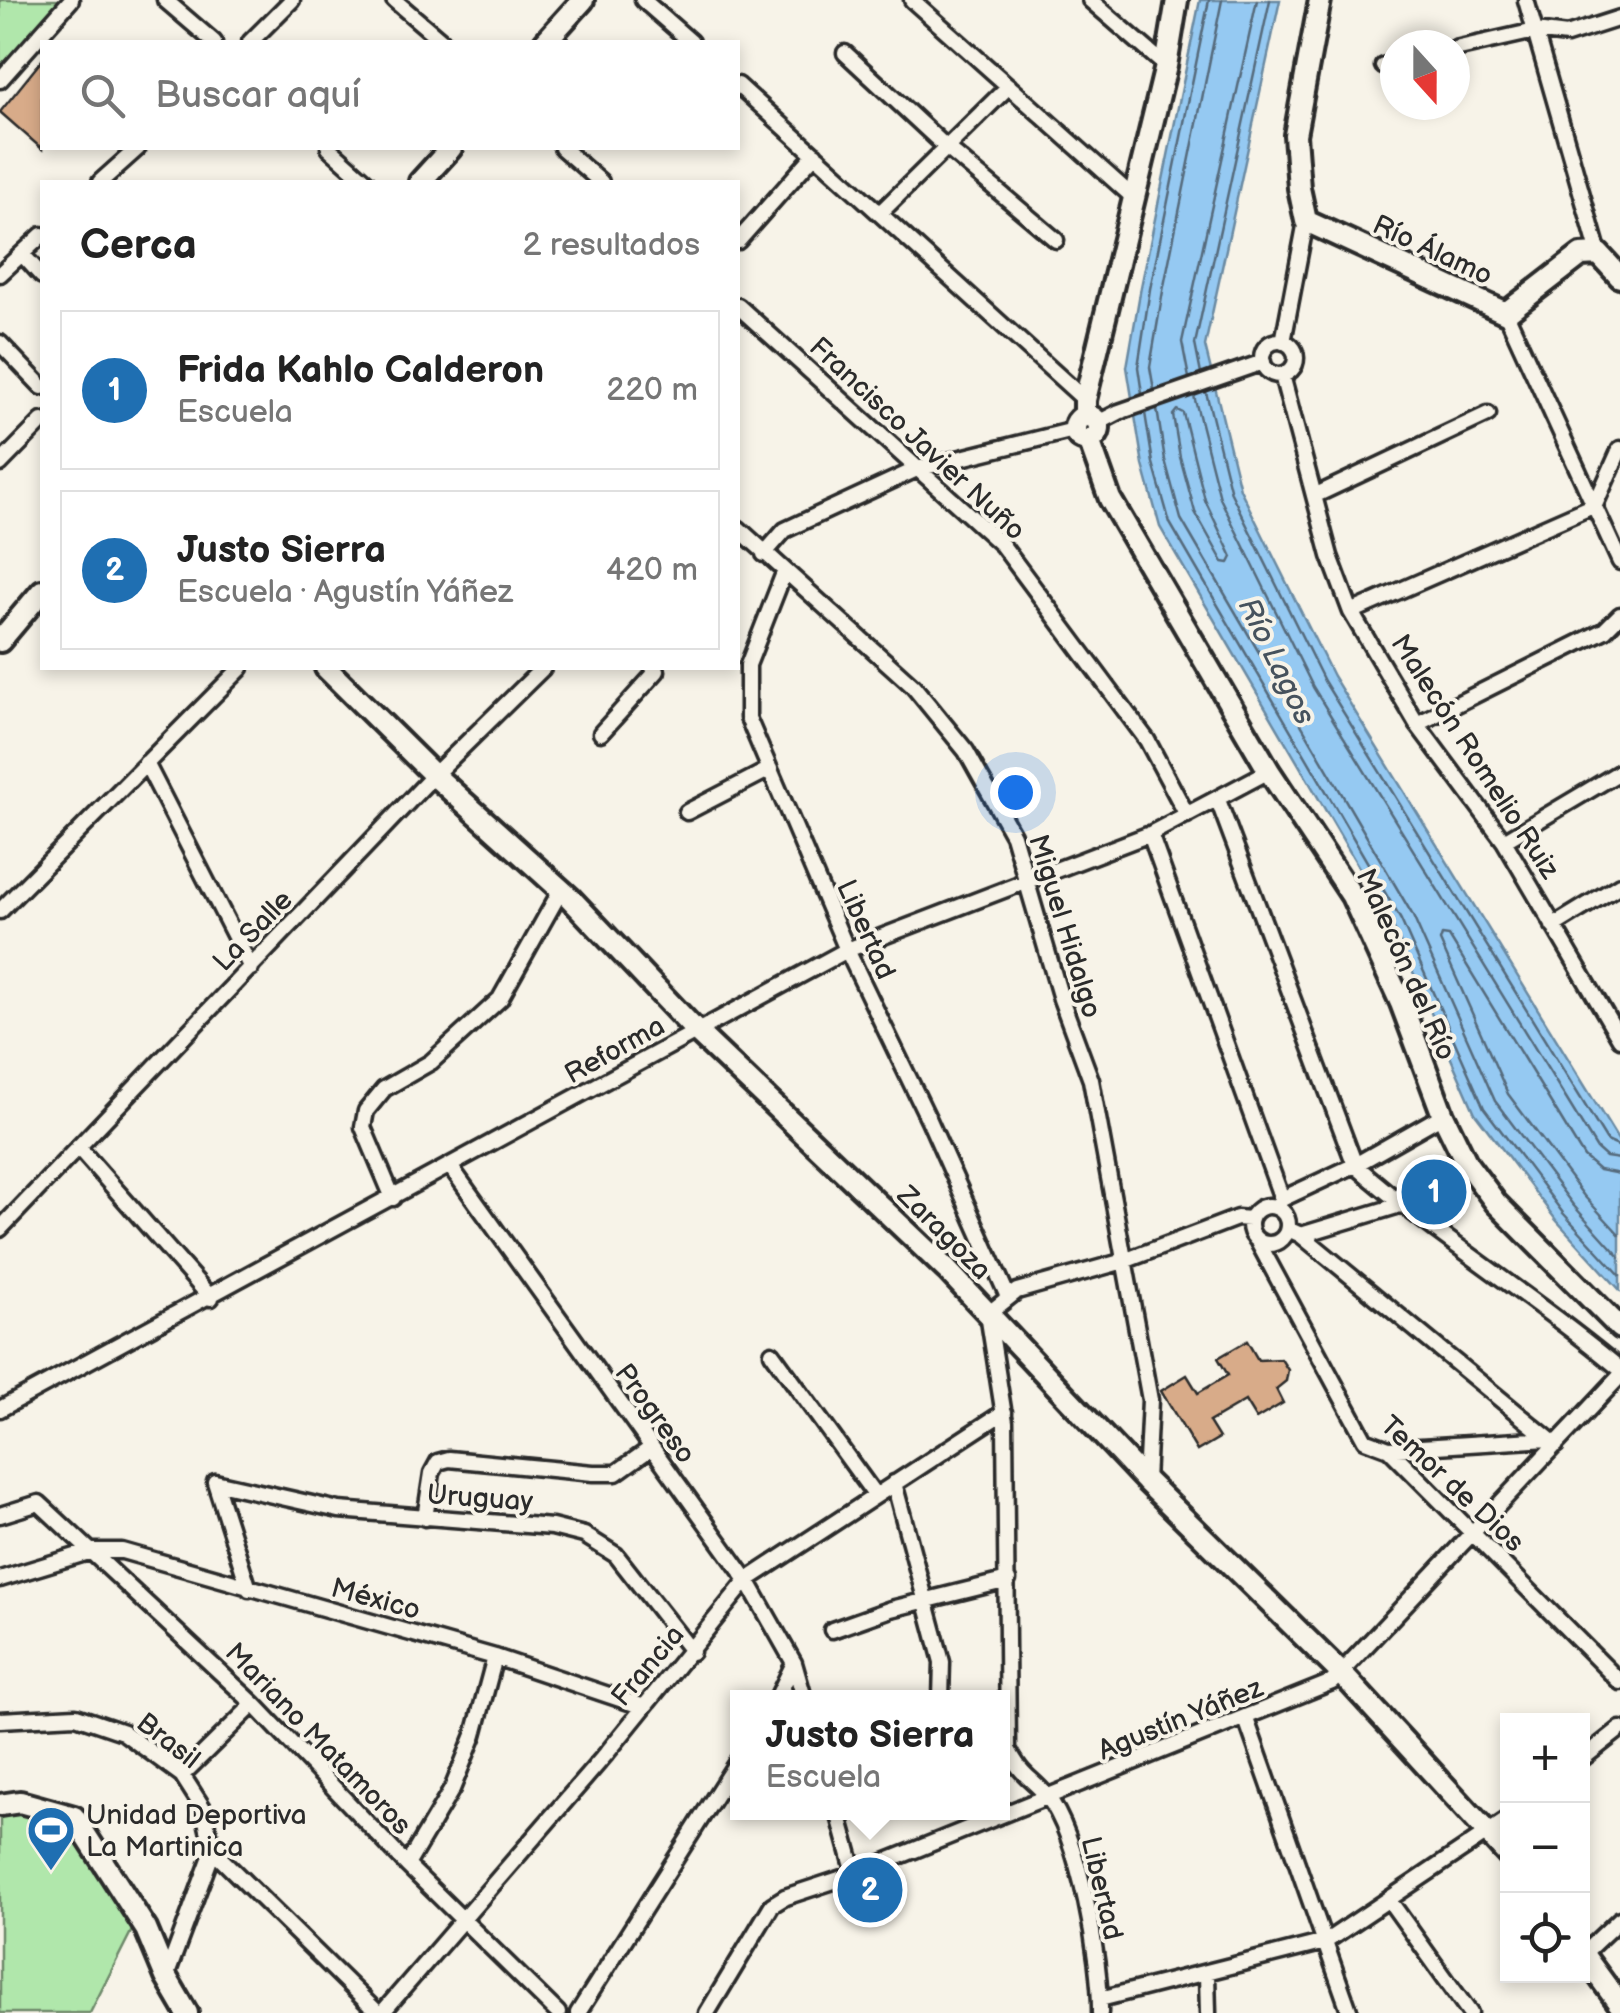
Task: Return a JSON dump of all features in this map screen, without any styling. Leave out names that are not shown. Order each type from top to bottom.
[{"type":"street","points":[[0,80],[72,0]]},
{"type":"street","points":[[166,0],[212,40]]},
{"type":"street","points":[[252,40],[292,0]]},
{"type":"street","points":[[394,0],[441,40]]},
{"type":"street","points":[[548,40],[584,0]]},
{"type":"street","points":[[643,0],[688,40]]},
{"type":"street","points":[[912,0],[1134,198]]},
{"type":"street","points":[[1090,0],[1166,66]]},
{"type":"street","points":[[1086,422],[1166,66],[1177,0]]},
{"type":"street","points":[[1283,342],[1306,221],[1299,188],[1296,135],[1320,0]]},
{"type":"street","points":[[1526,0],[1599,254],[1620,277]]},
{"type":"street","points":[[1470,46],[1535,31],[1567,35],[1620,18]]},
{"type":"street","points":[[845,54],[946,148],[1056,240]]},
{"type":"street","points":[[880,213],[1009,86]]},
{"type":"street","points":[[740,87],[880,213],[1086,422]]},
{"type":"street","points":[[102,180],[136,150]]},
{"type":"street","points":[[330,150],[364,180]]},
{"type":"street","points":[[422,180],[449,150]]},
{"type":"street","points":[[564,150],[599,180]]},
{"type":"street","points":[[740,239],[815,154]]},
{"type":"street","name":"Río Álamo","points":[[1306,221],[1506,313],[1620,562]]},
{"type":"street","points":[[0,274],[40,237]]},
{"type":"street","points":[[22,254],[40,274]]},
{"type":"street","points":[[1506,313],[1581,255],[1599,254]]},
{"type":"street","name":"Francisco Javier Nuño","points":[[740,308],[1002,545],[1147,740],[1187,815]]},
{"type":"street","points":[[1283,342],[1292,348],[1296,359],[1292,369],[1282,375],[1268,371],[1262,362],[1267,346],[1283,342]]},
{"type":"street","points":[[0,343],[40,385]]},
{"type":"street","points":[[764,554],[784,530],[917,469],[1119,412],[1262,362]]},
{"type":"street","name":"Malecón Romelio Ruiz","points":[[1282,375],[1330,556],[1350,612],[1416,724],[1504,841],[1620,1039]]},
{"type":"street","points":[[1316,495],[1488,414]]},
{"type":"street","name":"Malecón del Río","points":[[1086,422],[1110,499],[1269,770],[1352,896],[1401,1003],[1466,1164],[1496,1204],[1620,1328]]},
{"type":"street","points":[[0,464],[40,423]]},
{"type":"street","points":[[1350,612],[1595,504],[1620,449]]},
{"type":"street","name":"Miguel Hidalgo","points":[[740,530],[913,686],[966,751],[1013,835],[1061,1000],[1090,1080],[1150,1400],[1146,1480]]},
{"type":"street","name":"Libertad","points":[[784,573],[748,665],[748,718],[847,950],[1008,1297]]},
{"type":"street","points":[[0,641],[40,593]]},
{"type":"street","points":[[1416,724],[1605,630],[1620,615]]},
{"type":"street","points":[[0,910],[239,670]]},
{"type":"street","name":"Zaragoza","points":[[328,670],[434,775],[561,890],[697,1032],[947,1270],[1146,1480],[1499,1826]]},
{"type":"street","name":"La Salle","points":[[0,1229],[434,775],[540,670]]},
{"type":"street","points":[[601,733],[655,670]]},
{"type":"street","points":[[146,763],[251,968]]},
{"type":"street","points":[[688,812],[770,769]]},
{"type":"street","name":"Reforma","points":[[0,1410],[847,950],[1150,834],[1269,770]]},
{"type":"street","points":[[1504,841],[1620,772]]},
{"type":"street","points":[[1218,800],[1355,1165],[1400,1205],[1565,1322],[1620,1372]]},
{"type":"street","points":[[1150,834],[1279,1203],[1295,1232],[1552,1442]]},
{"type":"street","points":[[1554,926],[1620,885]]},
{"type":"street","points":[[393,1198],[363,1127],[366,1110],[384,1089],[431,1062],[500,999],[561,890]]},
{"type":"street","points":[[1400,1205],[1295,1232],[1276,1243],[1258,1242],[1250,1232],[1250,1219],[1258,1209],[1279,1203],[1355,1165],[1443,1115]]},
{"type":"street","points":[[78,1147],[211,1298]]},
{"type":"street","name":"Progreso","points":[[450,1166],[747,1580],[794,1663],[802,1690]]},
{"type":"street","points":[[988,1314],[1016,1291],[1124,1261],[1238,1218],[1250,1219]]},
{"type":"street","name":"Temor de Dios","points":[[1258,1242],[1365,1440],[1389,1449],[1620,1682]]},
{"type":"street","name":"Libertad","points":[[988,1314],[1004,1412],[1008,1690]]},
{"type":"street","points":[[772,1353],[875,1496]]},
{"type":"street","name":"Agustín Yáñez","points":[[1010,1813],[1316,1691],[1342,1674],[1620,1372]]},
{"type":"street","name":"Francia","points":[[380,2013],[692,1652],[747,1580],[1004,1412]]},
{"type":"street","points":[[1389,1449],[1552,1442]]},
{"type":"street","points":[[425,1518],[432,1472],[438,1462],[449,1459],[616,1472],[651,1448]]},
{"type":"street","name":"Uruguay","points":[[249,1590],[215,1482],[339,1510],[552,1527],[584,1535],[616,1556],[692,1652]]},
{"type":"street","points":[[894,1483],[942,1662],[941,1690]]},
{"type":"street","name":"Mariano Matamoros","points":[[0,1515],[39,1503],[254,1704],[407,1865],[558,2013]]},
{"type":"street","points":[[0,1579],[92,1551]]},
{"type":"street","name":"México","points":[[92,1551],[122,1551],[496,1657],[644,1707]]},
{"type":"street","points":[[832,1630],[891,1609],[1008,1580]]},
{"type":"street","points":[[407,1865],[452,1789],[474,1734],[496,1657]]},
{"type":"street","points":[[781,1690],[794,1663]]},
{"type":"street","points":[[182,1775],[254,1704]]},
{"type":"street","name":"Brasil","points":[[0,1720],[76,1716],[123,1732],[182,1775],[203,1808],[213,1852]]},
{"type":"street","points":[[1246,1719],[1350,2013]]},
{"type":"street","points":[[1590,1753],[1620,1729]]},
{"type":"street","name":"Libertad","points":[[1010,1754],[1019,1771],[1048,1798],[1070,1843],[1084,1895],[1100,2006]]},
{"type":"street","points":[[578,2013],[730,1773]]},
{"type":"street","points":[[0,1804],[20,1802],[74,1817],[146,1929],[166,1977],[187,2013]]},
{"type":"street","points":[[840,1820],[855,1874]]},
{"type":"street","points":[[970,1820],[975,1826]]},
{"type":"street","name":"Agustín Yáñez","points":[[707,2013],[772,1905],[991,1820]]},
{"type":"street","points":[[1100,2006],[1325,1942],[1499,1826]]},
{"type":"street","points":[[166,1977],[213,1852],[380,2013]]},
{"type":"street","points":[[1388,1900],[1470,2013]]},
{"type":"street","points":[[1590,1947],[1620,1919]]},
{"type":"street","points":[[1590,1964],[1620,2006]]},
{"type":"street","points":[[1207,1974],[1208,2013]]},
{"type":"green space","points":[[0,0],[67,0],[0,70]]},
{"type":"green space","name":"Unidad Deportiva La Martinica","points":[[24,1810],[70,1822],[135,1924],[90,2013],[0,2013],[0,1813]]},
{"type":"water","name":"Río Lagos","points":[[1200,0],[1280,0],[1205,346],[1240,489],[1333,676],[1620,1143],[1620,1290],[1556,1220],[1475,1113],[1392,924],[1160,527],[1143,465],[1127,367]]},
{"type":"building","points":[[40,62],[40,147],[0,112]]},
{"type":"building","points":[[1247,1341],[1258,1360],[1281,1359],[1288,1370],[1286,1381],[1276,1389],[1283,1403],[1256,1419],[1245,1401],[1209,1422],[1219,1438],[1197,1451],[1161,1391],[1187,1375],[1198,1393],[1228,1375],[1218,1358]]},
{"type":"place","name":"Frida Kahlo Calderon","points":[[1434,1192]]},
{"type":"place","name":"Unidad Deportiva La Martinica","points":[[51,1872]]},
{"type":"place","name":"Justo Sierra","points":[[870,1890]]}]
